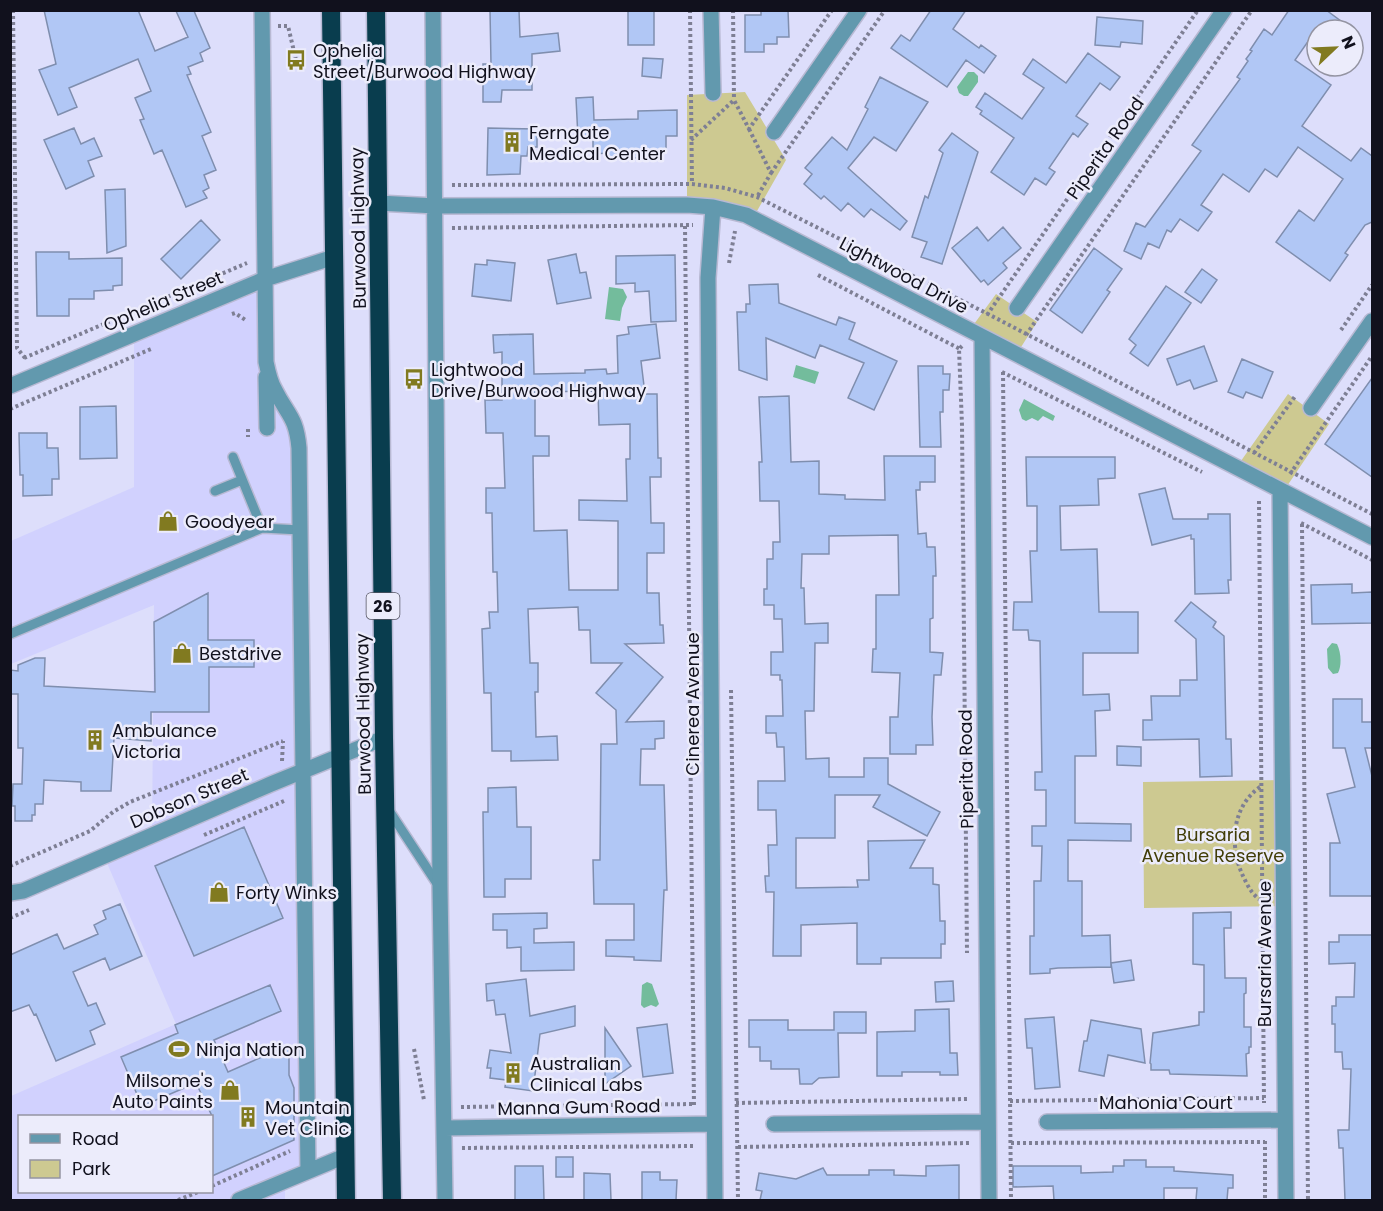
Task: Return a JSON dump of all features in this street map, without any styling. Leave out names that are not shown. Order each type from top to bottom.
[{"type":"highway","name":"Burwood Highway","points":[[331,10],[345,1200]]},
{"type":"highway","name":"Burwood Highway","points":[[376,10],[392,1200]]},
{"type":"street","points":[[262,10],[267,428]]},
{"type":"street","points":[[434,10],[440,888],[445,1200]]},
{"type":"street","points":[[711,10],[713,93]]},
{"type":"street","points":[[774,132],[859,10]]},
{"type":"street","name":"Piperita Road","points":[[1017,308],[1224,10]]},
{"type":"street","name":"Lightwood Drive","points":[[378,203],[436,206],[687,205],[713,207],[746,215],[1372,537]]},
{"type":"street","name":"Cinerea Avenue","points":[[713,207],[708,290],[715,1200]]},
{"type":"street","name":"Ophelia Street","points":[[10,386],[265,279],[334,257]]},
{"type":"street","points":[[1311,408],[1372,321]]},
{"type":"street","name":"Piperita Road","points":[[982,337],[989,1200]]},
{"type":"street","points":[[266,362],[274,388],[292,416],[298,435],[308,1171]]},
{"type":"street","name":"Bursaria Avenue","points":[[1280,490],[1286,1200]]},
{"type":"street","name":"Dobson Street","points":[[10,893],[23,891],[384,738]]},
{"type":"street","name":"Mahonia Court","points":[[1047,1122],[1285,1120]]},
{"type":"street","points":[[774,1124],[988,1122]]},
{"type":"street","name":"Manna Gum Road","points":[[445,1128],[714,1124]]},
{"type":"street","points":[[239,1200],[345,1156]]},
{"type":"lane","points":[[233,457],[262,528]]},
{"type":"lane","points":[[215,491],[242,480]]},
{"type":"lane","points":[[10,634],[262,528],[300,530]]},
{"type":"lane","points":[[207,540],[211,550]]},
{"type":"lane","points":[[385,804],[440,888]]},
{"type":"path","points":[[13,10],[17,348],[25,358]]},
{"type":"path","points":[[690,10],[692,184]]},
{"type":"path","points":[[733,10],[734,100],[771,173]]},
{"type":"path","points":[[748,129],[832,10]]},
{"type":"path","points":[[757,197],[771,173],[885,10]]},
{"type":"path","points":[[988,314],[1198,10]]},
{"type":"path","points":[[1026,335],[1252,10]]},
{"type":"path","points":[[270,27],[288,26],[296,60]]},
{"type":"path","points":[[691,140],[734,100]]},
{"type":"path","points":[[451,185],[692,184],[725,188],[757,197],[988,314],[1372,514]]},
{"type":"path","points":[[452,228],[693,225]]},
{"type":"path","points":[[462,1107],[694,1104],[684,226]]},
{"type":"path","points":[[728,269],[735,231],[746,237]]},
{"type":"path","points":[[18,361],[247,263]]},
{"type":"path","points":[[817,274],[960,349],[967,964]]},
{"type":"path","points":[[224,317],[235,313],[247,321]]},
{"type":"path","points":[[10,409],[160,345]]},
{"type":"path","points":[[1292,472],[1372,356]]},
{"type":"path","points":[[1011,1200],[1003,372],[1206,474]]},
{"type":"path","points":[[1248,496],[1259,501],[1264,1105]]},
{"type":"path","points":[[1308,1200],[1302,524],[1372,560]]},
{"type":"path","points":[[731,681],[738,1200]]},
{"type":"path","points":[[10,866],[90,831],[113,812],[130,802],[283,741]]},
{"type":"path","points":[[1261,787],[1249,797],[1242,808],[1234,845],[1242,876],[1250,890],[1262,901]]},
{"type":"path","points":[[414,1049],[426,1107]]},
{"type":"path","points":[[736,1103],[968,1100],[968,1088]]},
{"type":"path","points":[[1010,1101],[1264,1098]]},
{"type":"path","points":[[1011,1143],[1265,1142],[1265,1200]]},
{"type":"path","points":[[738,1147],[969,1143]]},
{"type":"path","points":[[462,1148],[695,1146]]},
{"type":"path","points":[[213,1186],[290,1151]]},
{"type":"path","points":[[178,1200],[194,1193]]},
{"type":"shaded area","points":[[968,72],[974,72],[978,76],[978,82],[968,96],[964,96],[959,93],[957,87]]},
{"type":"shaded area","points":[[265,279],[266,362],[292,416],[308,1171],[285,1181],[285,1200],[11,1200],[11,1096],[176,1024],[104,856],[152,835],[154,605],[11,664],[11,541],[134,487],[134,335]]},
{"type":"shaded area","points":[[609,287],[623,289],[627,297],[620,321],[605,319]]},
{"type":"shaded area","points":[[796,365],[819,372],[815,384],[793,377]]},
{"type":"shaded area","points":[[1024,399],[1055,416],[1053,421],[1043,416],[1038,421],[1032,418],[1026,421],[1022,419],[1019,410]]},
{"type":"shaded area","points":[[1332,643],[1337,644],[1340,658],[1338,673],[1333,674],[1328,668],[1327,649]]},
{"type":"shaded area","points":[[647,982],[652,984],[659,1004],[656,1007],[651,1005],[644,1008],[641,1005],[642,985]]},
{"type":"green space","points":[[745,92],[786,160],[753,218],[687,205],[687,95]]},
{"type":"green space","points":[[996,294],[1037,322],[1016,355],[969,331]]},
{"type":"green space","points":[[1288,394],[1329,424],[1283,492],[1236,468]]},
{"type":"green space","name":"Bursaria Avenue Reserve","points":[[1282,780],[1283,906],[1144,908],[1143,782]]},
{"type":"building","points":[[44,10],[138,10],[155,51],[188,37],[176,11],[194,11],[210,48],[200,53],[203,61],[188,67],[191,74],[187,75],[211,132],[202,136],[216,170],[204,175],[209,188],[203,191],[207,198],[186,207],[162,150],[154,154],[140,120],[144,119],[135,98],[151,91],[138,59],[69,88],[77,107],[58,115],[39,70],[56,64]]},
{"type":"building","points":[[490,10],[519,10],[520,37],[558,33],[560,51],[532,54],[532,90],[502,90],[501,102],[483,102],[483,64],[491,64]]},
{"type":"building","points":[[628,10],[654,10],[654,45],[628,45]]},
{"type":"building","points":[[761,10],[788,10],[789,37],[777,37],[777,44],[764,44],[764,52],[745,52],[745,15],[761,15]]},
{"type":"building","points":[[931,10],[966,10],[953,29],[979,48],[981,45],[996,56],[984,73],[966,60],[947,87],[891,48],[901,35],[910,41]]},
{"type":"building","points":[[1289,10],[1326,10],[1337,18],[1305,18],[1305,46],[1295,60],[1305,67],[1305,78],[1321,78],[1331,85],[1302,126],[1351,161],[1361,148],[1372,156],[1372,222],[1365,225],[1345,253],[1348,255],[1330,281],[1276,242],[1299,210],[1314,221],[1343,179],[1298,147],[1277,177],[1265,169],[1249,192],[1223,174],[1201,205],[1212,212],[1198,231],[1180,219],[1171,232],[1167,230],[1159,248],[1148,243],[1141,259],[1124,251],[1136,223],[1145,227],[1201,151],[1192,145],[1240,79],[1237,77],[1248,61],[1246,59],[1252,51],[1250,50],[1264,29],[1272,35]]},
{"type":"building","points":[[1097,17],[1143,21],[1142,44],[1121,42],[1120,47],[1095,45]]},
{"type":"building","points":[[1088,53],[1120,77],[1110,90],[1100,83],[1076,116],[1088,124],[1078,137],[1073,133],[1049,168],[1055,172],[1046,185],[1035,178],[1024,195],[991,172],[1014,138],[980,114],[982,111],[976,107],[985,93],[1022,119],[1044,88],[1023,74],[1033,59],[1066,83]]},
{"type":"building","points":[[643,58],[663,59],[661,78],[642,76]]},
{"type":"building","points":[[880,77],[928,102],[896,151],[874,137],[848,168],[907,221],[900,230],[871,209],[864,217],[848,203],[841,211],[824,196],[821,199],[804,184],[812,174],[805,168],[832,137],[847,150],[868,109],[865,107]]},
{"type":"building","points":[[593,97],[594,120],[638,119],[638,111],[677,110],[677,136],[666,136],[666,151],[655,151],[656,157],[608,159],[608,153],[593,154],[593,138],[578,138],[576,98]]},
{"type":"building","points":[[74,128],[81,144],[94,138],[102,156],[88,161],[94,176],[66,189],[44,140]]},
{"type":"building","name":"Ferngate Medical Center","points":[[488,128],[537,129],[537,147],[528,147],[527,156],[521,156],[520,174],[487,175]]},
{"type":"building","points":[[952,133],[978,152],[942,264],[921,257],[927,242],[912,237],[925,196],[928,198],[943,153],[939,150]]},
{"type":"building","points":[[125,189],[126,246],[107,253],[105,190]]},
{"type":"building","points":[[201,220],[220,240],[181,279],[161,259]]},
{"type":"building","points":[[977,227],[988,241],[1003,227],[1021,248],[1003,263],[1007,268],[988,285],[984,280],[981,282],[952,248]]},
{"type":"building","points":[[1094,248],[1122,269],[1107,290],[1110,292],[1082,333],[1050,310]]},
{"type":"building","points":[[36,252],[69,252],[69,259],[122,258],[122,285],[113,286],[113,290],[94,291],[94,299],[69,299],[69,316],[37,316]]},
{"type":"building","points":[[576,254],[580,273],[586,272],[591,298],[557,304],[548,260]]},
{"type":"building","points":[[675,255],[676,321],[651,322],[649,291],[635,292],[635,283],[616,284],[616,256]]},
{"type":"building","points":[[487,260],[515,263],[511,301],[472,296],[475,264],[487,265]]},
{"type":"building","points":[[1202,269],[1217,280],[1201,303],[1185,292]]},
{"type":"building","points":[[778,284],[779,303],[836,325],[839,317],[855,323],[849,339],[897,361],[874,410],[848,398],[864,363],[820,345],[815,358],[766,338],[767,380],[739,370],[737,312],[746,312],[746,304],[750,304],[749,285]]},
{"type":"building","points":[[1166,286],[1191,303],[1148,366],[1130,353],[1136,345],[1129,339]]},
{"type":"building","points":[[656,324],[660,358],[641,361],[645,394],[657,394],[658,458],[661,458],[661,477],[650,477],[651,523],[664,523],[664,553],[647,553],[647,593],[659,593],[660,625],[663,625],[664,643],[625,644],[663,677],[626,722],[664,721],[664,738],[655,739],[655,749],[641,749],[640,785],[664,785],[667,890],[664,890],[661,961],[606,956],[606,940],[634,940],[634,904],[594,904],[593,860],[600,860],[601,744],[617,744],[616,710],[596,693],[622,663],[591,663],[590,630],[579,630],[578,607],[528,609],[530,663],[538,663],[538,692],[535,692],[536,737],[557,736],[558,760],[511,761],[511,751],[492,751],[491,693],[484,693],[482,629],[490,628],[489,612],[498,612],[497,572],[493,572],[492,513],[486,513],[486,488],[505,488],[503,433],[486,433],[485,400],[502,400],[502,352],[494,353],[493,335],[533,334],[534,374],[585,373],[585,370],[606,369],[607,374],[618,373],[617,336],[629,334],[628,327]],"holes":[[[598,391],[599,425],[630,424],[630,459],[626,459],[627,501],[579,500],[579,520],[618,521],[618,590],[569,590],[567,530],[534,531],[533,456],[549,456],[549,436],[535,436],[535,392]]]},
{"type":"building","points":[[1204,346],[1217,381],[1194,389],[1190,380],[1177,385],[1167,359]]},
{"type":"building","points":[[1242,359],[1273,372],[1262,398],[1246,392],[1243,398],[1228,392]]},
{"type":"building","points":[[918,366],[943,366],[943,374],[950,374],[949,390],[943,390],[943,412],[940,412],[941,447],[920,447]]},
{"type":"building","points":[[1372,378],[1372,477],[1325,444]]},
{"type":"building","points":[[789,396],[791,462],[819,461],[819,494],[845,495],[845,499],[885,500],[884,456],[935,456],[935,482],[920,482],[920,490],[916,490],[918,534],[926,533],[927,547],[935,547],[936,576],[933,576],[930,652],[943,653],[941,675],[934,675],[933,745],[916,745],[916,754],[890,754],[890,717],[898,717],[900,673],[872,672],[873,649],[876,649],[876,595],[899,595],[898,535],[829,536],[829,554],[802,554],[801,588],[804,588],[805,624],[828,623],[828,643],[815,643],[814,711],[805,711],[806,759],[829,758],[829,777],[864,777],[864,758],[888,758],[888,784],[940,812],[927,836],[873,807],[880,795],[835,795],[835,838],[796,838],[796,888],[858,887],[857,880],[869,880],[868,841],[925,840],[910,868],[933,868],[933,884],[939,885],[940,921],[945,921],[945,944],[941,944],[941,958],[881,958],[881,964],[857,964],[857,923],[801,925],[801,956],[773,956],[774,892],[766,892],[765,876],[769,876],[768,845],[777,845],[776,810],[758,810],[758,781],[785,781],[784,747],[777,747],[776,733],[766,733],[766,716],[783,716],[782,680],[780,680],[780,675],[771,675],[771,652],[783,652],[782,619],[774,619],[774,605],[764,605],[764,589],[767,589],[767,559],[773,559],[773,542],[780,542],[779,501],[760,501],[759,462],[762,462],[759,397]]},
{"type":"building","points":[[116,406],[117,458],[80,459],[80,407]]},
{"type":"building","points":[[19,433],[47,433],[47,448],[58,448],[59,479],[52,479],[52,495],[23,496]]},
{"type":"building","points":[[1026,457],[1115,457],[1115,478],[1098,479],[1099,505],[1060,506],[1061,550],[1097,549],[1099,612],[1138,612],[1138,653],[1083,653],[1083,695],[1109,694],[1110,710],[1095,711],[1096,756],[1075,756],[1075,823],[1131,824],[1131,841],[1068,840],[1068,881],[1082,881],[1082,936],[1110,935],[1111,967],[1058,968],[1050,969],[1050,973],[1030,974],[1030,936],[1034,936],[1034,881],[1041,881],[1042,846],[1032,846],[1032,826],[1046,826],[1046,790],[1035,790],[1035,772],[1042,772],[1040,641],[1029,640],[1028,630],[1013,630],[1014,602],[1032,602],[1030,551],[1037,551],[1037,506],[1027,506]]},
{"type":"building","points":[[1165,488],[1173,519],[1208,519],[1208,514],[1230,514],[1231,580],[1228,580],[1229,593],[1195,594],[1194,539],[1191,539],[1191,535],[1152,545],[1139,494]]},
{"type":"building","points":[[1352,584],[1352,593],[1372,592],[1372,623],[1312,624],[1311,585]]},
{"type":"building","points":[[208,593],[208,640],[254,640],[254,667],[209,667],[209,712],[151,712],[151,741],[114,738],[111,791],[81,791],[81,782],[44,780],[43,804],[35,804],[35,815],[32,815],[32,821],[15,821],[15,806],[12,806],[13,784],[22,784],[23,748],[18,748],[18,694],[10,694],[10,670],[18,671],[18,665],[35,658],[45,658],[44,686],[155,692],[154,622]]},
{"type":"building","points":[[1191,602],[1216,622],[1213,627],[1224,636],[1226,739],[1231,739],[1232,776],[1200,777],[1199,739],[1143,740],[1143,720],[1152,720],[1151,696],[1180,696],[1180,680],[1197,680],[1196,639],[1175,621]]},
{"type":"building","points":[[1333,699],[1362,699],[1362,722],[1372,722],[1372,748],[1365,748],[1372,776],[1372,896],[1330,896],[1330,843],[1340,843],[1327,794],[1355,787],[1345,748],[1333,748]]},
{"type":"building","points":[[1117,746],[1141,747],[1141,766],[1117,765]]},
{"type":"building","points":[[516,787],[517,827],[531,827],[531,879],[505,879],[505,897],[484,897],[483,812],[488,812],[488,788]]},
{"type":"building","name":"Forty Winks","points":[[244,827],[283,918],[194,956],[155,866]]},
{"type":"building","points":[[120,904],[142,956],[110,970],[105,958],[73,972],[88,1006],[96,1003],[105,1024],[90,1031],[95,1044],[56,1061],[36,1014],[34,1015],[29,1005],[10,1012],[10,955],[57,934],[64,949],[98,934],[94,925],[106,919],[103,911]]},
{"type":"building","points":[[1231,912],[1231,928],[1224,928],[1225,978],[1246,978],[1244,1027],[1251,1027],[1251,1047],[1249,1047],[1249,1053],[1246,1054],[1247,1076],[1170,1074],[1169,1070],[1151,1070],[1153,1033],[1199,1025],[1199,1012],[1204,1012],[1204,965],[1193,964],[1193,913]]},
{"type":"building","points":[[547,913],[547,928],[534,929],[534,943],[574,942],[574,970],[521,971],[521,947],[507,948],[507,930],[493,930],[493,914]]},
{"type":"building","points":[[1339,935],[1372,935],[1372,1200],[1345,1200],[1343,1148],[1339,1148],[1338,1130],[1349,1130],[1351,1069],[1343,1069],[1342,1052],[1335,1052],[1335,1024],[1332,1024],[1332,1006],[1336,1006],[1336,997],[1354,997],[1355,963],[1329,964],[1329,942],[1339,942]]},
{"type":"building","points":[[1131,960],[1134,980],[1114,983],[1111,963]]},
{"type":"building","points":[[526,979],[530,1016],[575,1006],[575,1026],[540,1034],[533,1091],[505,1087],[506,1080],[490,1078],[491,1068],[487,1068],[490,1050],[511,1053],[505,1014],[496,1015],[494,1000],[487,1001],[486,984]]},
{"type":"building","points":[[953,981],[954,1001],[936,1002],[935,982]]},
{"type":"building","points":[[270,985],[281,1011],[214,1040],[228,1072],[289,1045],[289,1075],[294,1088],[294,1140],[213,1176],[213,1115],[196,1083],[142,1106],[121,1057],[178,1033],[175,1025]]},
{"type":"building","points":[[949,1009],[950,1053],[957,1053],[958,1075],[940,1075],[940,1072],[902,1072],[902,1076],[877,1076],[877,1032],[915,1031],[915,1010]]},
{"type":"building","points":[[834,1012],[866,1012],[866,1033],[838,1033],[839,1077],[819,1078],[812,1084],[800,1084],[799,1069],[771,1069],[771,1061],[760,1061],[760,1047],[749,1047],[749,1020],[788,1020],[788,1030],[834,1030]]},
{"type":"building","points":[[1054,1017],[1060,1087],[1035,1089],[1032,1048],[1027,1048],[1025,1019]]},
{"type":"building","points":[[1091,1020],[1141,1029],[1145,1063],[1108,1055],[1104,1076],[1079,1071],[1084,1041],[1087,1041]]},
{"type":"building","points":[[667,1024],[673,1073],[643,1077],[637,1028]]},
{"type":"building","points":[[605,1028],[631,1066],[605,1084]]},
{"type":"building","points":[[556,1157],[573,1157],[573,1177],[556,1177]]},
{"type":"building","points":[[1124,1160],[1146,1160],[1146,1167],[1174,1167],[1174,1171],[1233,1175],[1233,1188],[1228,1188],[1227,1200],[1196,1200],[1197,1188],[1164,1188],[1164,1200],[1054,1200],[1053,1186],[1013,1187],[1013,1166],[1081,1166],[1081,1173],[1113,1172],[1113,1166],[1124,1166]]},
{"type":"building","points":[[959,1165],[959,1200],[760,1200],[762,1191],[756,1190],[759,1173],[796,1179],[823,1168],[827,1175],[869,1175],[869,1170],[894,1170],[894,1175],[926,1176],[926,1166]]},
{"type":"building","points":[[515,1166],[543,1166],[544,1200],[515,1200]]},
{"type":"building","points":[[642,1172],[660,1172],[660,1180],[677,1180],[676,1200],[642,1200]]},
{"type":"building","points":[[584,1173],[610,1174],[611,1200],[584,1200]]},
{"type":"place","name":"Ophelia Street/Burwood Highway","points":[[296,60]]},
{"type":"place","name":"Ferngate Medical Center","points":[[512,142]]},
{"type":"place","name":"Lightwood Drive/Burwood Highway","points":[[414,379]]},
{"type":"place","name":"Goodyear","points":[[168,521]]},
{"type":"place","name":"Bestdrive","points":[[182,653]]},
{"type":"place","name":"Ambulance Victoria","points":[[95,740]]},
{"type":"place","name":"Forty Winks","points":[[219,892]]},
{"type":"place","name":"Ninja Nation","points":[[179,1049]]},
{"type":"place","name":"Australian Clinical Labs","points":[[513,1073]]},
{"type":"place","name":"Milsome's Auto Paints","points":[[230,1090]]},
{"type":"place","name":"Mountain Vet Clinic","points":[[248,1117]]}]
